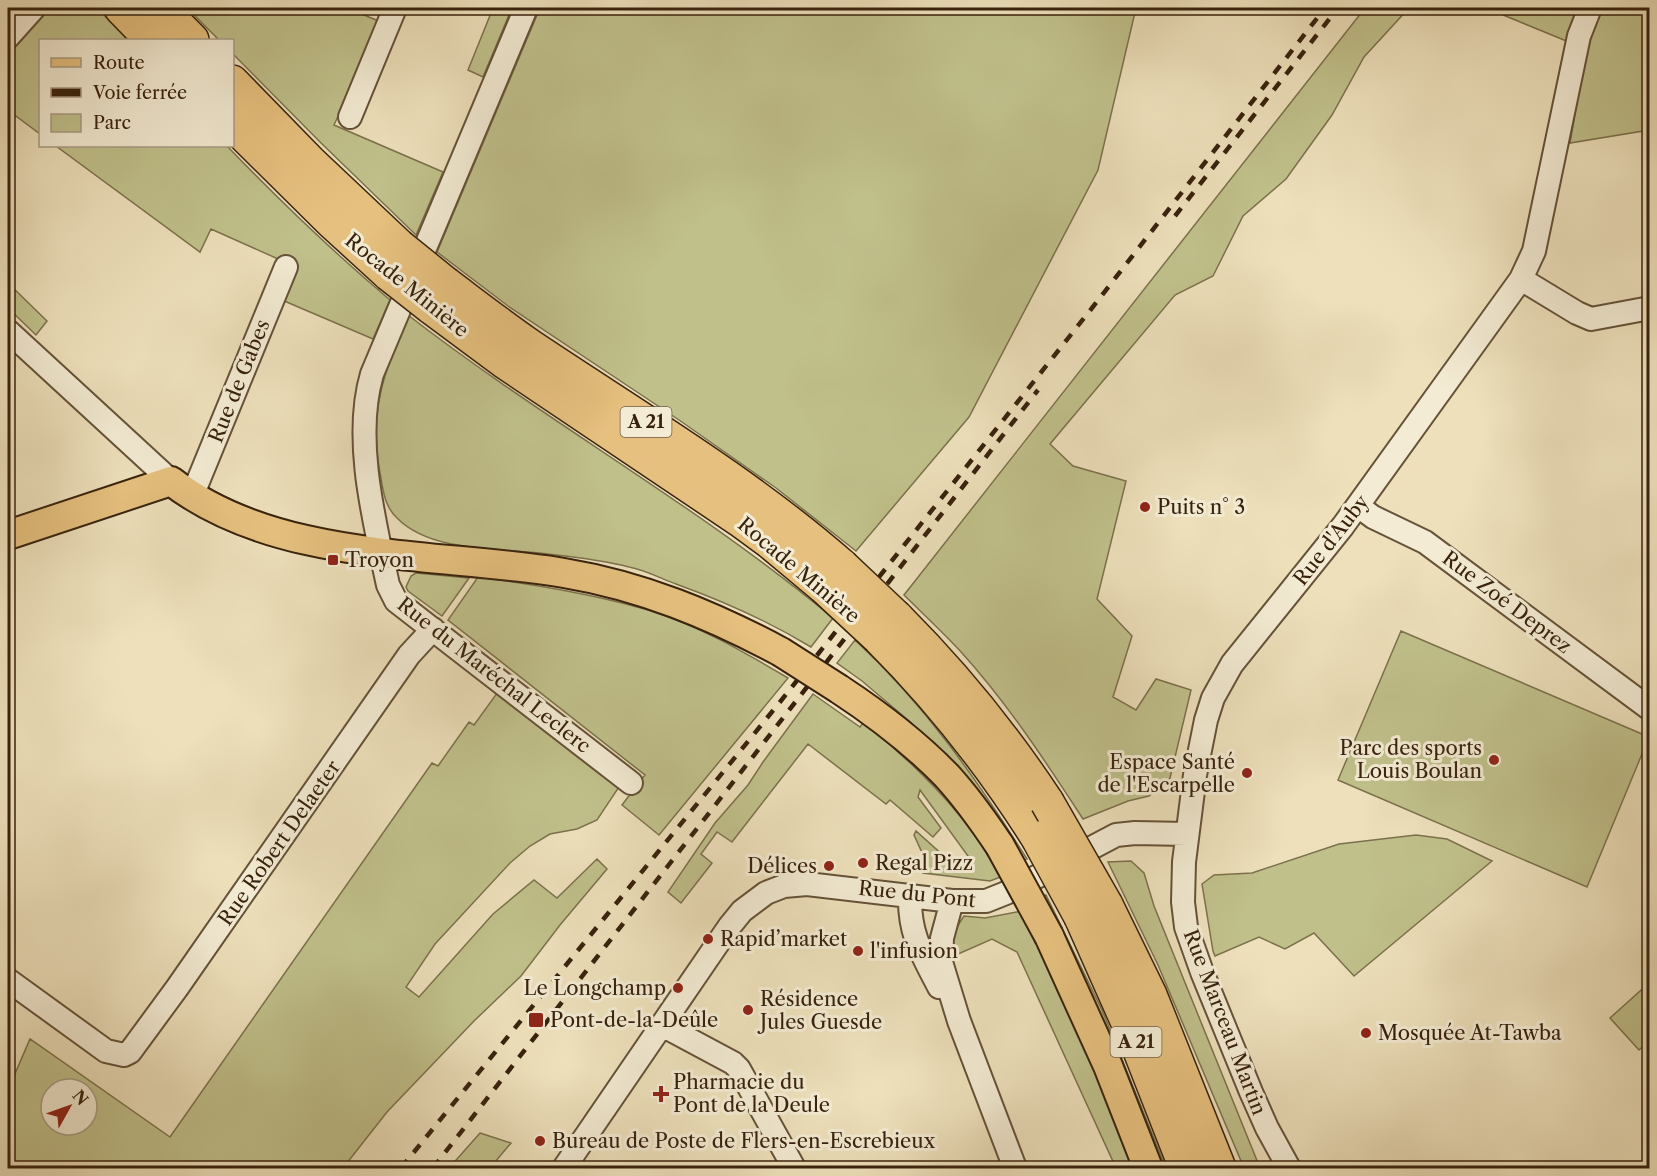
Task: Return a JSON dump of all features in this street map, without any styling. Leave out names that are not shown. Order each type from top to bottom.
[{"type":"highway","points":[[121,8],[190,39]]},
{"type":"highway","name":"Rocade Minière","points":[[234,84],[310,162],[394,260],[438,296],[505,362],[740,520],[833,576],[888,628],[970,696],[1017,756],[1047,802],[1094,911],[1132,1032],[1186,1168]]},
{"type":"highway","name":"Rocade Minière","points":[[234,125],[365,254],[394,260]]},
{"type":"highway","name":"Rocade Minière","points":[[888,628],[914,673],[959,725],[1003,783],[1038,838],[1094,911],[1150,995],[1219,1168]]},
{"type":"main road","points":[[8,535],[181,488],[230,516],[268,530],[337,546],[565,573],[647,592],[706,614],[781,652],[839,688],[888,724],[938,767],[966,799],[1000,846],[1049,936],[1096,1038],[1148,1168]]},
{"type":"street","points":[[8,37],[34,8]]},
{"type":"street","points":[[350,117],[395,8]]},
{"type":"street","name":"Rue du Maréchal Leclerc","points":[[526,8],[377,361],[369,385],[365,410],[364,439],[368,474],[391,594],[405,608],[631,783]]},
{"type":"street","name":"Rue d'Auby","points":[[1187,834],[1203,733],[1219,685],[1242,652],[1358,506],[1525,273],[1534,251],[1579,36],[1590,8]]},
{"type":"street","name":"Rue de Gabes","points":[[181,488],[286,267]]},
{"type":"street","points":[[1525,273],[1584,316],[1591,318],[1650,308]]},
{"type":"street","points":[[8,330],[181,488]]},
{"type":"street","name":"Rue Zoé Deprez","points":[[1358,506],[1373,517],[1425,542],[1650,709]]},
{"type":"street","name":"Rue Robert Delaeter","points":[[8,980],[106,1051],[124,1055],[136,1046],[409,655],[433,629]]},
{"type":"street","name":"Rue du Pont","points":[[662,1025],[742,911],[757,898],[784,886],[819,884],[952,901],[977,902],[994,898],[1116,835],[1187,834]]},
{"type":"street","name":"Rue Marceau Martin","points":[[1187,834],[1182,888],[1189,936],[1251,1092],[1289,1168]]},
{"type":"street","points":[[910,896],[910,915],[915,936],[938,985],[959,1021]]},
{"type":"street","points":[[952,901],[942,938],[941,962],[959,1021],[1015,1168]]},
{"type":"street","points":[[564,1168],[662,1025],[733,1063],[739,1069],[794,1168]]},
{"type":"green space","points":[[40,8],[97,8],[127,39],[39,39],[39,133],[8,110],[8,46]]},
{"type":"green space","points":[[187,8],[347,8],[381,22],[334,125],[443,172],[416,235],[234,55],[234,39],[218,39]]},
{"type":"green space","points":[[493,8],[512,8],[483,77],[468,70]]},
{"type":"green space","points":[[540,8],[1136,8],[1098,170],[969,417],[856,551],[776,488],[508,306],[437,252]]},
{"type":"green space","points":[[1365,8],[1409,8],[1364,57],[1332,115],[1286,179],[1243,216],[1213,276],[1175,295],[1050,444],[1073,466],[1126,481],[1097,599],[1132,636],[1113,697],[1136,710],[1156,679],[1191,690],[1170,778],[1149,796],[1128,801],[1083,819],[1041,755],[995,692],[955,646],[904,595]]},
{"type":"green space","points":[[1486,8],[1649,8],[1649,130],[1570,143],[1586,49]]},
{"type":"green space","points":[[57,147],[228,147],[306,225],[390,300],[373,339],[282,300],[296,267],[211,229],[200,252]]},
{"type":"green space","points":[[8,283],[47,321],[36,335],[8,308]]},
{"type":"green space","points":[[408,315],[514,392],[729,538],[833,618],[811,647],[745,612],[641,570],[589,559],[448,543],[428,538],[397,518],[389,508],[383,491],[376,430],[381,391],[386,373]]},
{"type":"green space","points":[[416,573],[469,578],[442,616],[408,591],[406,587],[411,576]]},
{"type":"green space","points":[[478,577],[564,590],[667,616],[703,631],[788,678],[659,835],[622,805],[645,775],[448,620]]},
{"type":"green space","name":"Parc des sports Louis Boulan","points":[[1401,631],[1649,737],[1587,887],[1338,780]]},
{"type":"green space","points":[[855,640],[927,716],[969,771],[1027,859],[1023,860],[954,764],[908,720],[837,663]]},
{"type":"green space","points":[[500,689],[619,787],[597,820],[577,829],[550,834],[530,846],[510,863],[435,944],[406,987],[419,997],[493,914],[534,880],[557,898],[597,859],[607,869],[521,976],[474,1021],[387,1112],[343,1168],[8,1168],[8,1090],[30,1039],[84,1077],[39,1077],[39,1137],[99,1137],[99,1087],[170,1137],[432,763],[438,766],[469,722],[474,725]]},
{"type":"green space","points":[[813,694],[860,727],[863,723],[922,774],[973,833],[1003,876],[990,881],[923,873],[924,857],[914,835],[916,831],[954,865],[968,856],[920,790],[918,797],[941,828],[933,837],[890,800],[886,804],[808,744],[732,842],[717,832],[701,854],[712,863],[681,903],[668,892],[715,823],[748,785]]},
{"type":"green space","points":[[1416,835],[1447,839],[1492,861],[1354,976],[1314,933],[1285,949],[1259,937],[1215,956],[1202,884],[1214,875],[1252,873],[1339,844]]},
{"type":"green space","points":[[1131,861],[1144,873],[1154,906],[1260,1168],[1244,1168],[1158,965],[1108,862]]},
{"type":"green space","points":[[1046,895],[1102,1010],[1166,1168],[1161,1168],[1043,896]]},
{"type":"green space","points":[[1022,911],[1086,1046],[1134,1168],[1116,1168],[1017,952],[992,939],[949,958],[954,936],[964,916],[985,918]]},
{"type":"green space","points":[[1649,983],[1649,1041],[1639,1050],[1610,1018]]},
{"type":"green space","points":[[480,1133],[511,1143],[490,1168],[449,1168]]},
{"type":"railway","points":[[401,1168],[780,702],[1092,308],[1325,8]]},
{"type":"railway","points":[[1175,216],[1338,8]]},
{"type":"railway","points":[[433,1168],[1038,390]]},
{"type":"place","name":"Puits n° 3","points":[[1145,507]]},
{"type":"place","name":"Troyon","points":[[333,560]]},
{"type":"place","name":"Parc des sports Louis Boulan","points":[[1494,760]]},
{"type":"place","name":"Espace Santé de l'Escarpelle","points":[[1247,773]]},
{"type":"place","name":"Regal Pizz","points":[[863,863]]},
{"type":"place","name":"Délices","points":[[829,866]]},
{"type":"place","name":"Rapid’market","points":[[708,939]]},
{"type":"place","name":"l'infusion","points":[[858,951]]},
{"type":"place","name":"Le Longchamp","points":[[678,988]]},
{"type":"place","name":"Résidence Jules Guesde","points":[[748,1010]]},
{"type":"place","name":"Pont-de-la-Deûle","points":[[536,1020]]},
{"type":"place","name":"Mosquée At-Tawba","points":[[1366,1033]]},
{"type":"place","name":"Pharmacie du Pont de la Deule","points":[[661,1094]]},
{"type":"place","name":"Bureau de Poste de Flers-en-Escrebieux","points":[[540,1141]]}]
